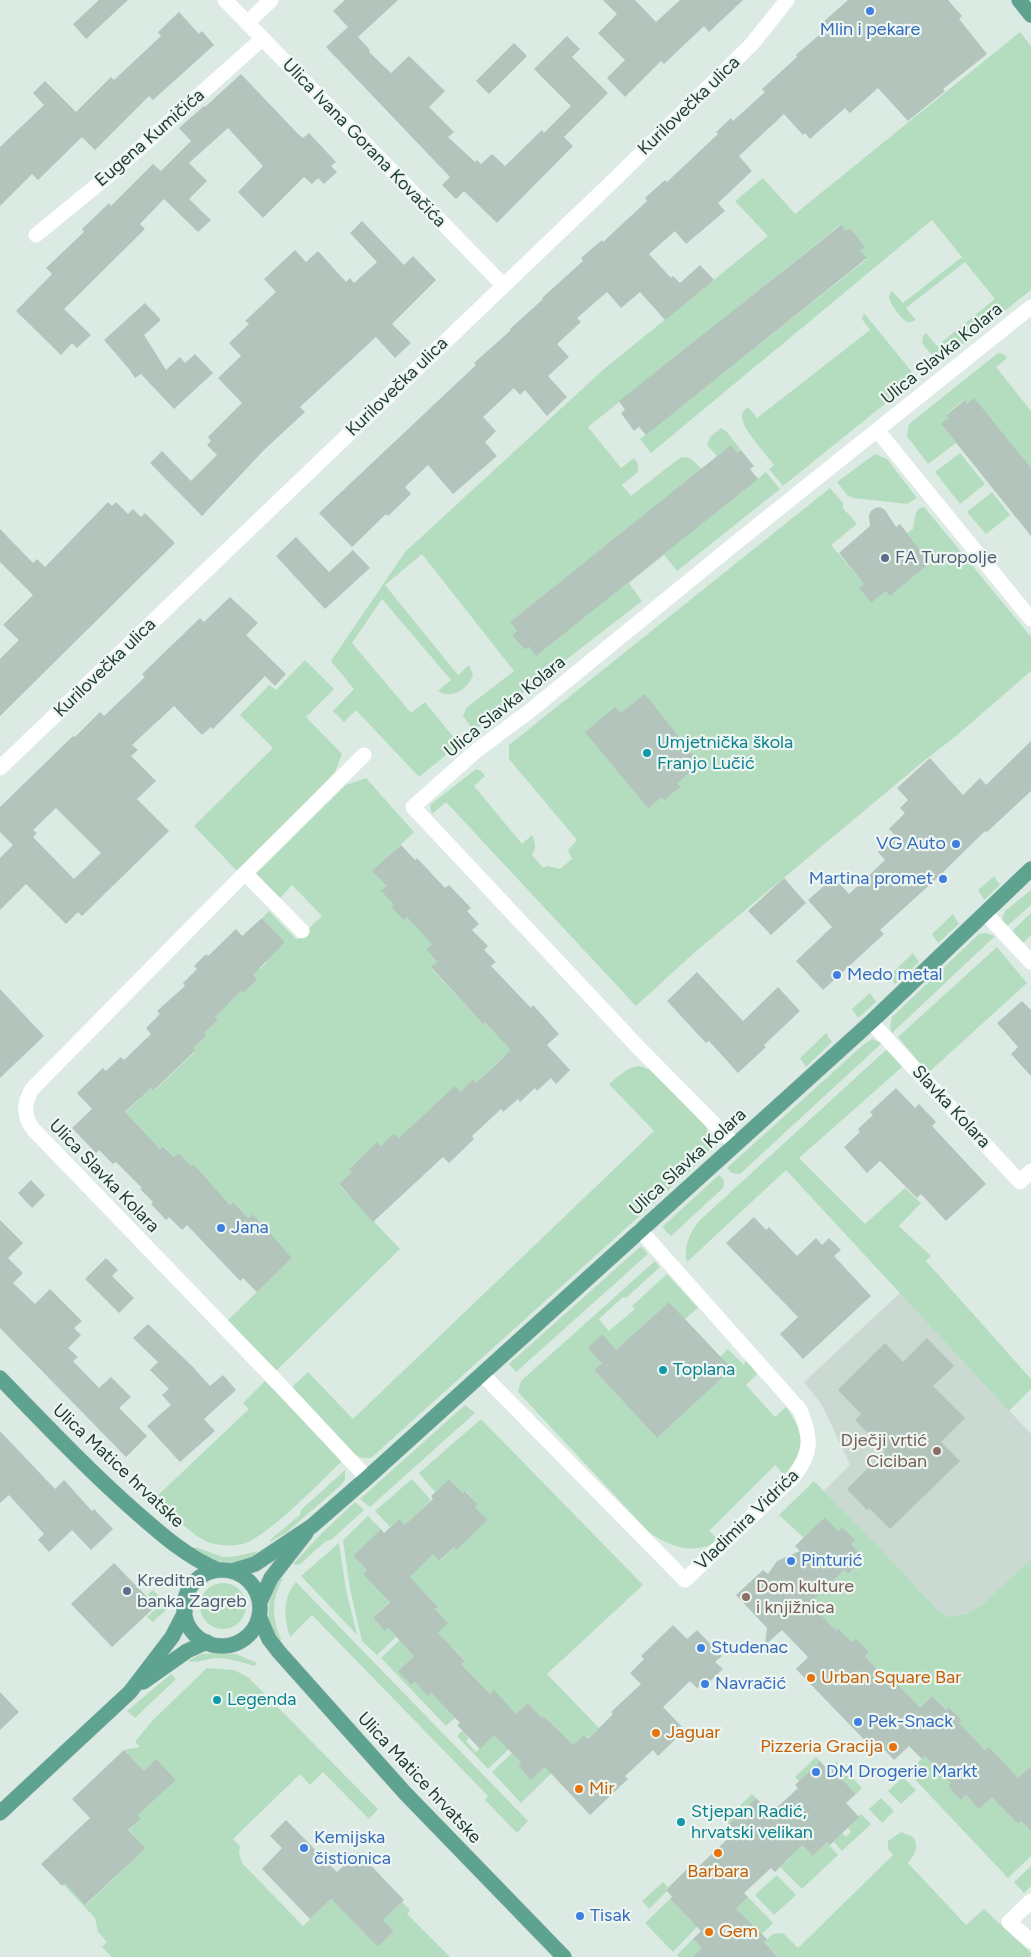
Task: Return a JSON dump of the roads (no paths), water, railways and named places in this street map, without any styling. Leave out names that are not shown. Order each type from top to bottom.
[{"type":"main road","points":[[1019,0],[1031,15]]},
{"type":"main road","name":"Ulica Slavka Kolara","points":[[225,1571],[255,1564],[312,1526],[871,1022],[1031,869]]},
{"type":"main road","name":"Ulica Matice hrvatske","points":[[0,1378],[112,1491],[148,1523],[193,1558],[225,1571]]},
{"type":"main road","name":"Ulica Slavka Kolara","points":[[259,1609],[271,1578],[312,1526]]},
{"type":"main road","points":[[225,1571],[246,1578],[252,1585],[259,1609],[255,1626],[248,1635],[239,1642],[225,1646],[207,1642],[192,1630],[185,1612],[186,1597],[193,1584],[209,1572],[225,1571]]},
{"type":"main road","name":"Ulica Matice hrvatske","points":[[259,1609],[269,1639],[278,1652],[405,1793],[564,1957]]},
{"type":"main road","points":[[130,1692],[169,1641],[185,1612]]},
{"type":"main road","points":[[0,1813],[130,1692],[187,1651],[207,1642]]},
{"type":"street","name":"Ulica Ivana Gorana Kovačića","points":[[226,0],[503,285]]},
{"type":"street","points":[[247,23],[271,0]]},
{"type":"street","name":"Kurilovečka ulica","points":[[0,768],[621,173],[752,44],[786,0]]},
{"type":"street","name":"Eugena Kumičića","points":[[36,235],[113,172],[262,39]]},
{"type":"street","name":"Ulica Slavka Kolara","points":[[735,1145],[638,1047],[413,808],[476,752],[531,710],[727,550],[1031,307]]},
{"type":"street","name":"Ulica Slavka Kolara","points":[[877,430],[1031,619]]},
{"type":"street","name":"Ulica Slavka Kolara","points":[[364,755],[32,1090],[28,1097],[26,1112],[27,1121],[33,1129],[367,1478]]},
{"type":"street","points":[[245,873],[302,931]]},
{"type":"street","points":[[984,913],[1031,962]]},
{"type":"street","name":"Slavka Kolara","points":[[871,1022],[1020,1182],[1031,1171]]},
{"type":"street","name":"Vladimira Vidrića","points":[[482,1374],[685,1580],[794,1476],[807,1457],[808,1436],[800,1410],[640,1230]]},
{"type":"street","points":[[1031,1902],[1009,1922],[1031,1941]]},
{"type":"place","name":"Mlin i pekare","points":[[870,11]]},
{"type":"place","name":"FA Turopolje","points":[[885,558]]},
{"type":"place","name":"Umjetnička škola Franjo Lučić","points":[[647,753]]},
{"type":"place","name":"VG Auto","points":[[956,844]]},
{"type":"place","name":"Martina promet","points":[[943,879]]},
{"type":"place","name":"Medo metal","points":[[837,975]]},
{"type":"place","name":"Jana","points":[[221,1228]]},
{"type":"place","name":"Toplana","points":[[663,1370]]},
{"type":"place","name":"Dječji vrtić Ciciban","points":[[937,1451]]},
{"type":"place","name":"Pinturić","points":[[791,1561]]},
{"type":"place","name":"Kreditna banka Zagreb","points":[[127,1591]]},
{"type":"place","name":"Dom kulture i knjižnica","points":[[746,1597]]},
{"type":"place","name":"Studenac","points":[[701,1648]]},
{"type":"place","name":"Urban Square Bar","points":[[811,1678]]},
{"type":"place","name":"Navračić","points":[[705,1684]]},
{"type":"place","name":"Legenda","points":[[217,1700]]},
{"type":"place","name":"Pek-Snack","points":[[858,1722]]},
{"type":"place","name":"Jaguar","points":[[656,1733]]},
{"type":"place","name":"Pizzeria Gracija","points":[[893,1747]]},
{"type":"place","name":"DM Drogerie Markt","points":[[816,1772]]},
{"type":"place","name":"Mir","points":[[579,1789]]},
{"type":"place","name":"Stjepan Radić, hrvatski velikan","points":[[681,1822]]},
{"type":"place","name":"Kemijska čistionica","points":[[304,1848]]},
{"type":"place","name":"Barbara","points":[[718,1853]]},
{"type":"place","name":"Tisak","points":[[580,1916]]},
{"type":"place","name":"Gem","points":[[709,1932]]}]
